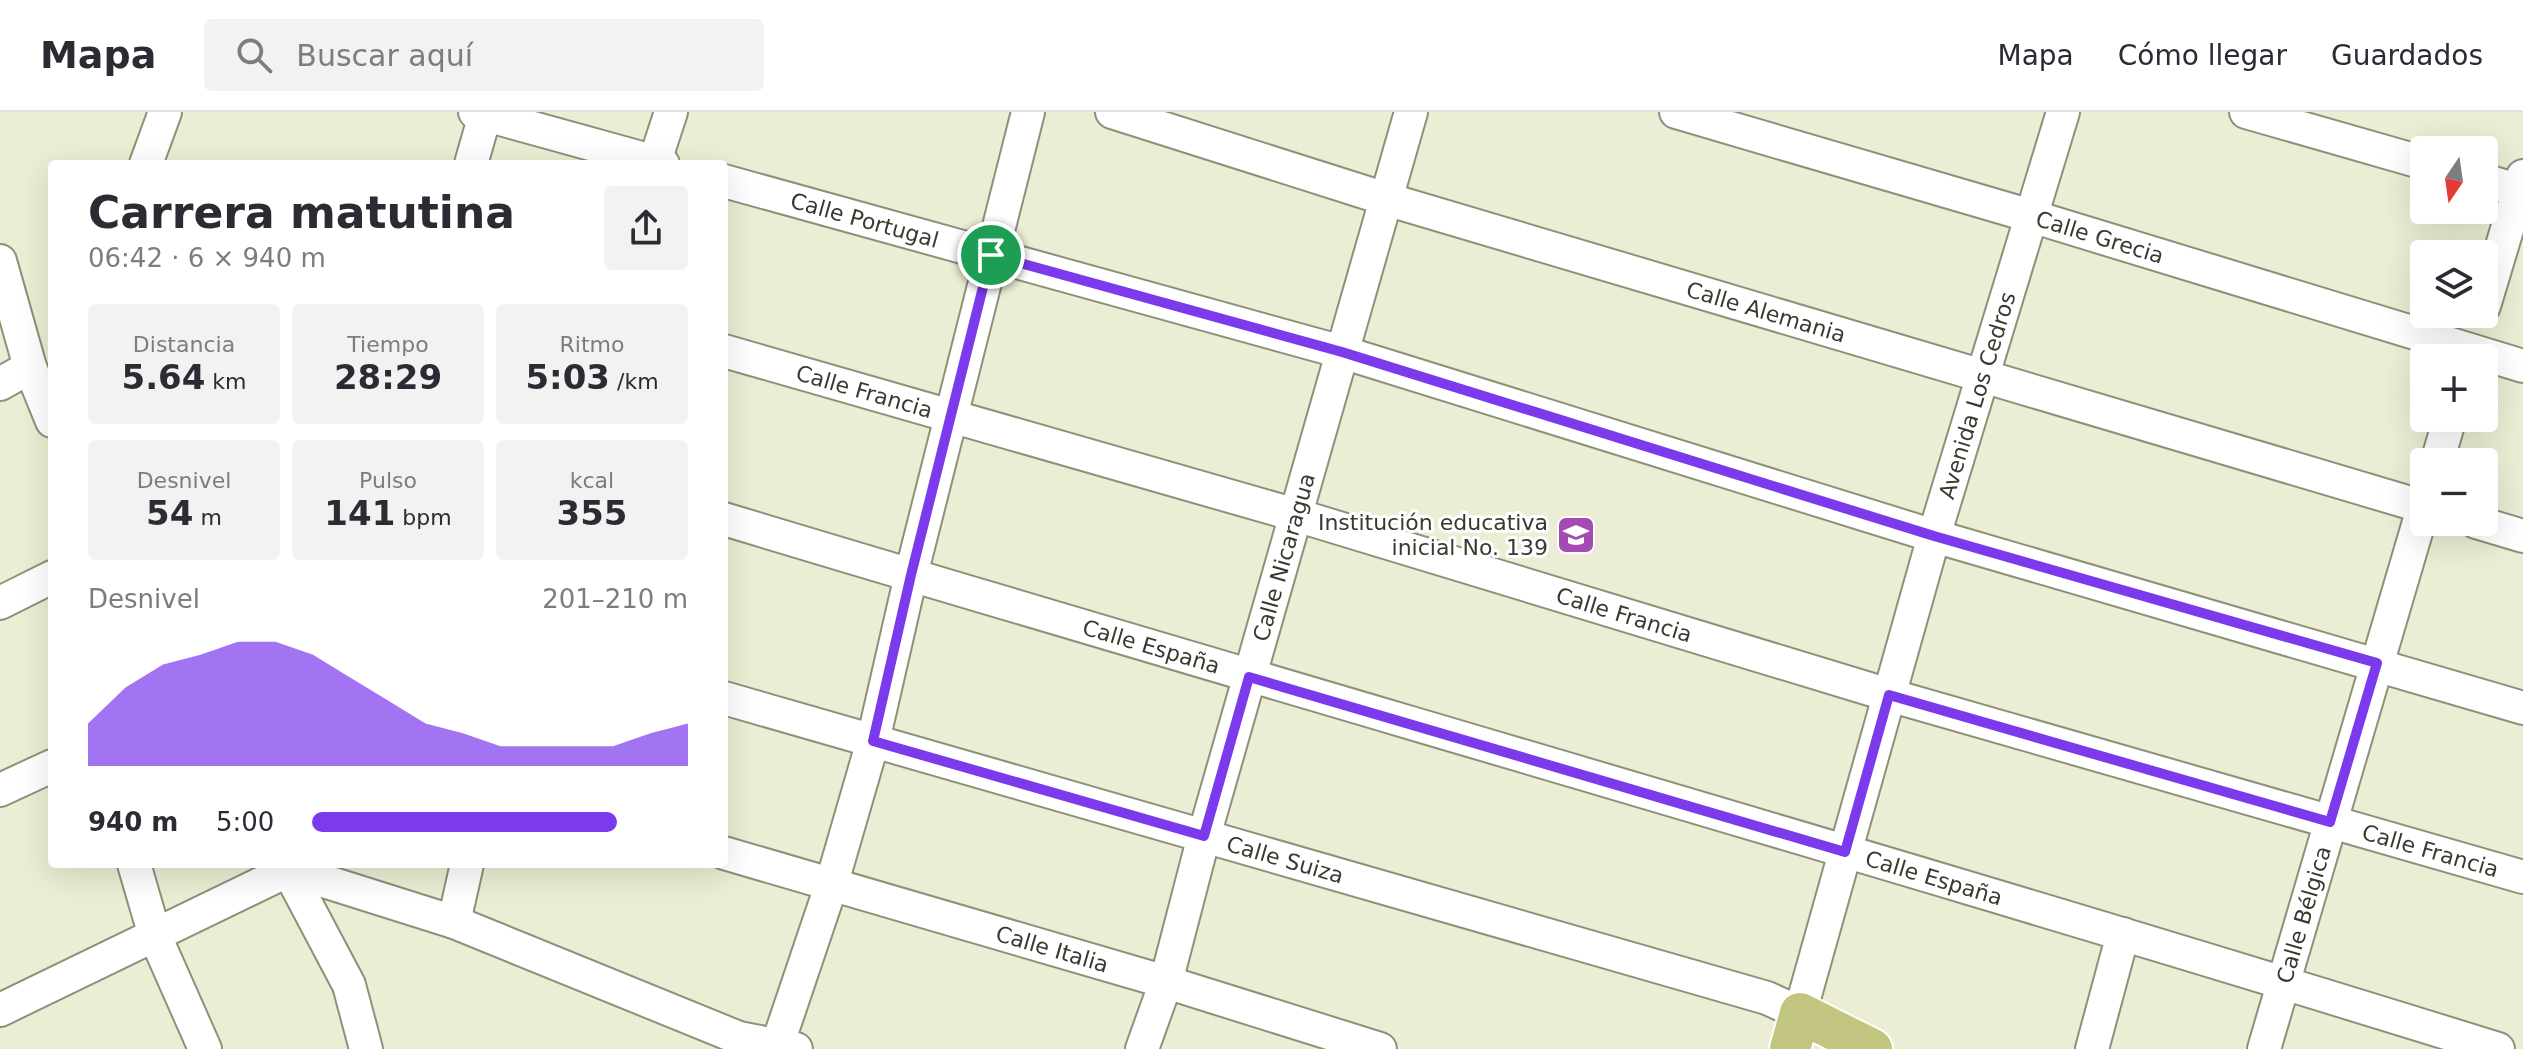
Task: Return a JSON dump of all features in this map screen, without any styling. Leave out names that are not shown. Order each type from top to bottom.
[{"type":"main road","points":[[1795,1031],[1872,1049]]},
{"type":"street","points":[[147,160],[165,112]]},
{"type":"street","points":[[658,160],[671,112]]},
{"type":"street","points":[[290,868],[454,922],[739,1038],[783,1048],[873,741],[911,575],[1028,112]]},
{"type":"street","name":"Calle Alemania","points":[[1112,112],[1386,199],[2410,502]]},
{"type":"street","name":"Calle Nicaragua","points":[[1142,1049],[1166,982],[1204,836],[1411,112]]},
{"type":"street","name":"Calle Grecia","points":[[1676,112],[2031,216],[2437,344]]},
{"type":"street","name":"Avenida Los Cedros","points":[[1795,1031],[1934,536],[2063,112]]},
{"type":"street","points":[[2246,112],[2410,159]]},
{"type":"street","points":[[472,160],[480,113],[646,160]]},
{"type":"street","name":"Calle Portugal","points":[[728,182],[1342,352],[1934,536],[2523,708]]},
{"type":"street","points":[[2498,182],[2522,186],[2498,262]]},
{"type":"street","points":[[0,261],[30,367],[48,411]]},
{"type":"street","name":"Calle Francia","points":[[728,352],[1296,515],[1889,695],[2523,877]]},
{"type":"street","name":"Calle Grecia","points":[[2498,360],[2523,366]]},
{"type":"street","points":[[0,384],[30,367]]},
{"type":"street","name":"Calle España","points":[[728,520],[2283,982],[2448,1042],[2498,1049]]},
{"type":"street","points":[[2498,529],[2523,536]]},
{"type":"street","name":"Calle Bélgica","points":[[2264,1049],[2415,536]]},
{"type":"street","points":[[0,603],[48,579]]},
{"type":"street","name":"Calle Suiza","points":[[728,699],[1767,998],[1795,1031]]},
{"type":"street","points":[[0,790],[48,768]]},
{"type":"street","name":"Calle Italia","points":[[728,854],[1166,982],[1380,1049]]},
{"type":"street","points":[[135,868],[155,936],[205,1049]]},
{"type":"street","points":[[0,1010],[155,936],[285,868]]},
{"type":"street","points":[[288,868],[349,985],[366,1049]]},
{"type":"street","points":[[454,922],[466,868]]},
{"type":"street","points":[[2092,1049],[2123,934]]},
{"type":"place","name":"Institución educativa inicial No. 139","points":[[1576,535]]},
{"type":"route","points":[[991,255],[1342,352],[1934,536],[2377,663],[2330,822],[1889,695],[1845,852],[1249,677],[1204,836],[873,741],[991,255]]}]
